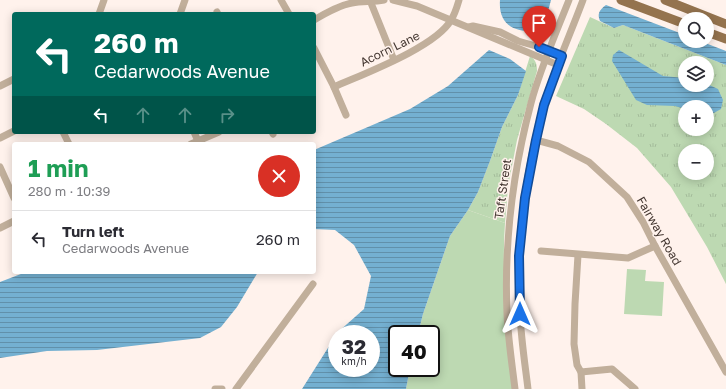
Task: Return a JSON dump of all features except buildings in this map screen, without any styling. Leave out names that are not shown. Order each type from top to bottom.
[{"type":"main road","points":[[621,0],[678,21]]},
{"type":"main road","points":[[665,0],[726,24]]},
{"type":"main road","points":[[714,35],[726,39]]},
{"type":"street","points":[[100,12],[104,0]]},
{"type":"street","points":[[181,12],[185,0]]},
{"type":"street","points":[[281,0],[288,12]]},
{"type":"street","points":[[316,19],[350,1],[371,2],[384,0]]},
{"type":"street","points":[[393,0],[417,6],[558,65]]},
{"type":"street","name":"Acorn Lane","points":[[334,87],[394,60],[427,43],[441,32],[451,21],[459,0]]},
{"type":"street","name":"Taft Street","points":[[515,389],[507,314],[506,251],[512,196],[531,101],[569,0]]},
{"type":"street","name":"Taft Street","points":[[528,389],[520,314],[519,256],[525,198],[544,105],[583,0]]},
{"type":"street","points":[[371,2],[394,60]]},
{"type":"street","points":[[467,28],[473,26],[500,32],[518,40],[550,50],[562,56]]},
{"type":"street","points":[[316,52],[346,115]]},
{"type":"street","points":[[0,86],[12,80]]},
{"type":"street","points":[[0,138],[12,132]]},
{"type":"street","points":[[194,142],[214,134]]},
{"type":"street","name":"Fairway Road","points":[[536,140],[558,146],[589,162],[627,197],[643,222],[726,372]]},
{"type":"street","points":[[0,167],[12,194]]},
{"type":"street","points":[[0,228],[12,222]]},
{"type":"street","points":[[541,251],[628,258],[655,246]]},
{"type":"street","points":[[578,255],[574,344],[577,365],[581,372],[582,389]]},
{"type":"street","points":[[236,389],[313,284]]},
{"type":"street","points":[[581,372],[612,369],[635,389]]},
{"type":"street","points":[[215,389],[222,389]]},
{"type":"green space","points":[[590,17],[614,28],[623,25],[678,46],[678,48],[682,48],[703,56],[678,56],[678,92],[714,92],[714,60],[726,65],[726,284],[707,247],[671,187],[637,148],[584,109],[556,96]]},
{"type":"green space","points":[[530,56],[536,62],[537,71],[517,140],[508,187],[505,223],[468,210],[478,192],[502,127],[518,95]]},
{"type":"green space","points":[[468,210],[505,223],[504,285],[513,389],[406,389],[408,377],[440,377],[440,325],[420,325],[450,236]]},
{"type":"green space","points":[[627,269],[646,270],[645,281],[664,282],[662,316],[624,314]]},
{"type":"water","points":[[500,0],[551,0],[546,19],[540,31],[524,31],[511,26],[502,17]]},
{"type":"water","points":[[606,5],[678,32],[678,46],[623,25],[614,28],[600,21],[599,12]]},
{"type":"water","points":[[714,46],[726,51],[726,65],[714,60],[714,56],[703,56],[682,48],[714,48]]},
{"type":"water","points":[[489,50],[510,59],[526,71],[518,95],[502,127],[478,192],[468,210],[450,236],[420,325],[388,325],[388,377],[408,377],[406,389],[302,389],[328,348],[328,377],[380,377],[380,325],[346,325],[364,309],[371,276],[354,245],[335,230],[316,229],[316,149],[410,109],[448,86]]},
{"type":"water","points":[[619,50],[663,76],[678,77],[678,92],[714,92],[714,87],[718,89],[723,100],[721,109],[714,113],[714,100],[678,100],[678,107],[647,105],[636,100],[612,61],[613,55]]},
{"type":"water","points":[[21,274],[257,274],[237,307],[221,327],[200,338],[97,350],[47,351],[0,358],[0,282]]},
{"type":"route","points":[[520,314],[519,256],[525,198],[544,105],[562,56],[550,50],[539,47]]}]
